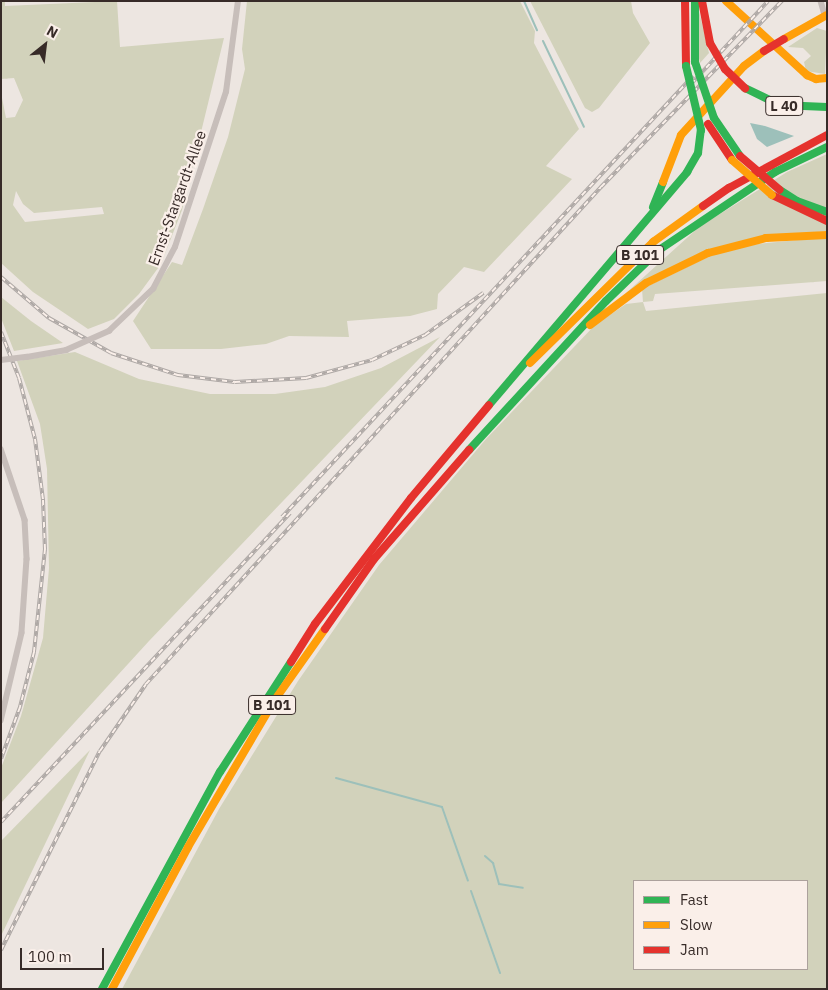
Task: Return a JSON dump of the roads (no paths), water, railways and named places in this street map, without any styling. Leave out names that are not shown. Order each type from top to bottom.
[{"type":"main road","points":[[483,413],[647,216],[692,165],[699,148],[701,130],[686,66],[683,24],[685,1]]},
{"type":"main road","points":[[726,1],[807,75],[816,79],[827,78]]},
{"type":"main road","points":[[700,2],[692,29],[695,62],[711,121]]},
{"type":"main road","name":"L 40","points":[[700,2],[710,43],[725,69],[745,88],[780,105],[809,109],[827,107]]},
{"type":"main road","points":[[647,216],[663,182],[681,135],[744,66],[764,51],[826,16]]},
{"type":"main road","points":[[695,103],[711,121],[736,158],[772,195],[827,221]]},
{"type":"main road","name":"B 101","points":[[102,989],[220,772],[291,660],[366,553],[483,413],[654,242],[728,188],[827,135]]},
{"type":"main road","name":"B 101","points":[[112,989],[228,776],[323,629],[420,504],[560,350],[659,250],[744,191],[827,147]]},
{"type":"main road","points":[[736,158],[797,201],[827,212]]},
{"type":"main road","points":[[560,350],[621,301],[673,268],[733,245],[766,238],[827,235]]},
{"type":"street","name":"Ernst-Stargardt-Allee","points":[[1,360],[66,350],[109,331],[152,290],[175,247],[223,105],[232,59],[238,1]]},
{"type":"street","points":[[821,1],[826,16]]},
{"type":"street","points":[[1,449],[25,520],[28,559],[22,633],[1,721]]},
{"type":"water","points":[[750,123],[794,136],[767,147],[757,139]]},
{"type":"waterway","points":[[524,1],[537,30]]},
{"type":"waterway","points":[[543,41],[584,127]]},
{"type":"waterway","points":[[336,778],[442,807],[468,881]]},
{"type":"waterway","points":[[485,856],[493,863],[499,884],[523,888]]},
{"type":"waterway","points":[[471,891],[500,973]]},
{"type":"railway","points":[[691,84],[768,1]]},
{"type":"railway","points":[[1,950],[100,751],[146,684],[601,187],[782,1]]},
{"type":"railway","points":[[282,517],[693,76]]},
{"type":"railway","points":[[1,277],[49,318],[111,353],[178,375],[235,382],[306,378],[372,360],[425,335],[483,293]]},
{"type":"railway","points":[[1,332],[19,378],[35,439],[43,500],[45,549],[34,652],[20,707],[1,759]]},
{"type":"railway","points":[[1,822],[290,513]]}]
